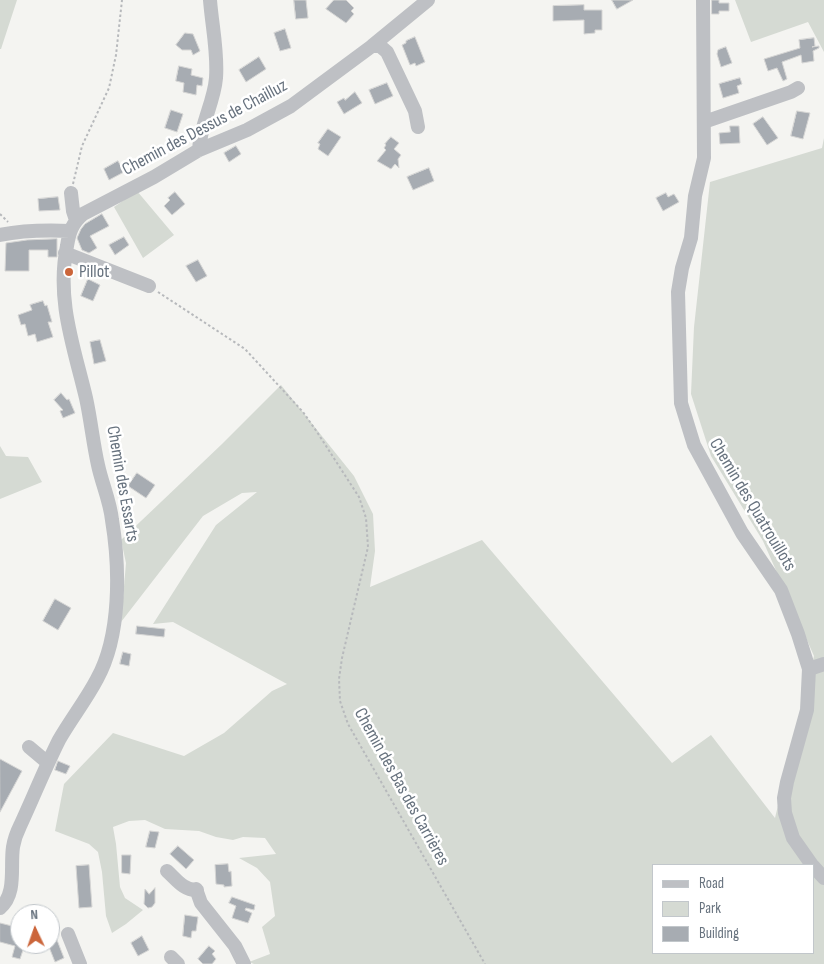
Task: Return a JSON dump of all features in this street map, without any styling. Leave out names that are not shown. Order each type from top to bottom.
[{"type":"street","points":[[199,150],[200,138],[212,100],[216,78],[216,58],[210,0]]},
{"type":"street","name":"Chemin des Quatrouillots","points":[[703,0],[704,158],[695,196],[691,238],[682,268],[678,292],[682,403],[694,445],[742,533],[781,590],[810,669],[808,710],[784,798],[785,813],[793,838],[812,864]]},
{"type":"street","name":"Chemin des Dessus de Chailluz","points":[[73,226],[199,150],[247,130],[291,106],[372,46],[421,2]]},
{"type":"street","points":[[372,46],[380,46],[387,52],[415,111],[418,127]]},
{"type":"street","points":[[704,122],[798,88]]},
{"type":"street","points":[[0,235],[73,226],[71,193]]},
{"type":"street","name":"Chemin des Essarts","points":[[1,905],[12,882],[13,846],[60,739],[98,678],[109,651],[115,620],[116,586],[112,519],[98,464],[94,434],[67,325],[63,277],[66,253],[73,226]]},
{"type":"street","points":[[66,253],[149,286]]},
{"type":"street","points":[[810,669],[824,664]]},
{"type":"street","points":[[29,747],[48,763]]},
{"type":"street","name":"Chemin des Quatrouillots","points":[[814,867],[824,878]]},
{"type":"street","points":[[168,871],[185,888],[190,890],[197,889],[201,903],[235,946],[244,964]]},
{"type":"street","points":[[68,934],[80,964]]},
{"type":"path","points":[[71,193],[82,146],[109,88],[116,55],[122,0]]},
{"type":"path","name":"Chemin des Bas des Carrières","points":[[149,286],[245,349],[303,412],[359,497],[366,518],[368,547],[342,658],[339,679],[340,701],[348,724],[485,964]]},
{"type":"green space","points":[[0,0],[17,0],[1,49],[0,49]]},
{"type":"green space","points":[[735,0],[824,0],[824,52],[808,22],[751,42]]},
{"type":"green space","points":[[824,138],[824,964],[254,964],[249,962],[270,954],[262,927],[275,916],[270,882],[257,868],[239,858],[276,854],[265,838],[243,837],[233,840],[199,831],[165,829],[145,820],[129,821],[113,827],[120,887],[125,898],[143,910],[112,933],[106,916],[98,852],[89,844],[55,831],[64,784],[113,733],[184,756],[224,733],[272,691],[287,684],[173,622],[153,624],[216,525],[257,492],[242,493],[203,516],[121,622],[126,563],[121,540],[281,385],[354,476],[373,514],[375,551],[370,587],[482,540],[672,763],[711,735],[775,818],[814,656],[763,541],[711,456],[691,394],[694,327],[710,182],[822,148]]},
{"type":"green space","points":[[137,191],[174,235],[143,258],[114,207]]},
{"type":"green space","points":[[0,446],[6,456],[28,457],[42,482],[0,499]]},
{"type":"building","points":[[294,0],[306,0],[308,18],[296,19]]},
{"type":"building","points":[[334,0],[346,0],[354,8],[351,11],[354,14],[346,23],[326,9]]},
{"type":"building","points":[[612,0],[633,0],[617,9]]},
{"type":"building","points":[[712,0],[719,0],[719,3],[729,3],[729,11],[719,11],[719,14],[712,14]]},
{"type":"building","points":[[584,5],[584,10],[602,10],[602,30],[595,30],[595,33],[584,34],[584,20],[553,21],[553,6]]},
{"type":"building","points":[[285,29],[291,48],[280,51],[274,33]]},
{"type":"building","points":[[185,33],[193,34],[200,51],[193,55],[191,50],[182,50],[176,45]]},
{"type":"building","points":[[415,37],[425,62],[416,66],[415,63],[410,65],[402,45]]},
{"type":"building","points":[[814,38],[815,46],[812,47],[819,46],[819,48],[813,51],[814,61],[802,63],[801,55],[782,62],[787,79],[783,81],[777,68],[768,71],[764,59],[800,48],[799,40]]},
{"type":"building","points":[[726,47],[732,63],[721,67],[717,54],[718,50]]},
{"type":"building","points":[[259,57],[266,69],[246,82],[239,70]]},
{"type":"building","points":[[179,66],[192,69],[191,75],[203,78],[202,86],[197,85],[196,95],[183,92],[184,83],[176,81]]},
{"type":"building","points":[[740,78],[742,84],[737,86],[739,93],[723,98],[719,84]]},
{"type":"building","points":[[387,83],[393,96],[375,104],[369,90]]},
{"type":"building","points":[[355,92],[362,103],[344,114],[337,102],[344,98],[345,100]]},
{"type":"building","points":[[171,110],[183,114],[177,132],[165,128]]},
{"type":"building","points":[[797,111],[810,113],[803,139],[791,136]]},
{"type":"building","points":[[763,117],[778,138],[767,145],[753,124]]},
{"type":"building","points":[[730,126],[739,126],[740,143],[720,144],[719,133],[730,132]]},
{"type":"building","points":[[328,129],[341,137],[328,156],[318,149],[320,144],[318,143]]},
{"type":"building","points":[[391,137],[399,143],[394,149],[401,155],[398,159],[399,168],[395,164],[391,169],[377,161],[386,150],[384,148],[385,144]]},
{"type":"building","points":[[236,146],[241,154],[229,162],[224,153]]},
{"type":"building","points":[[118,161],[124,172],[109,180],[104,169]]},
{"type":"building","points":[[429,168],[434,181],[413,190],[407,177]]},
{"type":"building","points":[[175,192],[185,204],[172,215],[164,206],[170,200],[168,198]]},
{"type":"building","points":[[666,193],[668,197],[674,194],[679,202],[663,211],[656,198]]},
{"type":"building","points":[[58,197],[60,210],[39,211],[38,199]]},
{"type":"building","points":[[102,214],[109,226],[90,236],[97,248],[89,253],[82,250],[77,238],[81,229],[85,224]]},
{"type":"building","points":[[124,237],[129,245],[115,255],[109,245]]},
{"type":"building","points":[[57,239],[57,257],[48,257],[48,250],[29,250],[29,271],[5,271],[6,243]]},
{"type":"building","points":[[198,260],[207,276],[196,282],[186,266]]},
{"type":"building","points":[[88,279],[100,285],[93,301],[81,296]]},
{"type":"building","points":[[43,301],[45,306],[47,305],[52,322],[48,322],[53,337],[37,342],[35,334],[28,336],[25,324],[21,325],[18,315],[32,310],[30,305]]},
{"type":"building","points":[[100,340],[106,361],[94,364],[90,342]]},
{"type":"building","points":[[61,393],[67,400],[69,399],[75,413],[63,418],[60,411],[63,410],[54,400]]},
{"type":"building","points":[[137,473],[155,485],[146,498],[128,486]]},
{"type":"building","points":[[55,599],[71,608],[58,630],[43,621]]},
{"type":"building","points":[[137,626],[165,629],[164,637],[136,634]]},
{"type":"building","points":[[123,652],[131,654],[129,666],[120,664]]},
{"type":"building","points":[[0,759],[22,771],[0,812]]},
{"type":"building","points":[[58,761],[70,766],[66,774],[55,770]]},
{"type":"building","points":[[150,831],[159,832],[155,848],[146,847]]},
{"type":"building","points":[[178,846],[194,860],[186,869],[170,854]]},
{"type":"building","points":[[122,855],[131,855],[130,874],[122,873]]},
{"type":"building","points":[[228,864],[229,872],[231,871],[232,886],[224,887],[224,885],[216,884],[215,865]]},
{"type":"building","points":[[89,865],[92,907],[79,908],[76,866]]},
{"type":"building","points":[[155,888],[155,903],[152,907],[148,908],[144,904],[145,889],[149,894]]},
{"type":"building","points":[[232,897],[255,905],[254,910],[246,908],[245,910],[252,913],[248,923],[232,918],[236,906],[229,903]]},
{"type":"building","points":[[185,915],[198,917],[196,931],[192,931],[191,938],[183,936]]},
{"type":"building","points":[[0,923],[10,926],[10,945],[0,942]]},
{"type":"building","points":[[142,936],[149,950],[138,956],[131,943]]},
{"type":"building","points":[[209,946],[215,951],[212,954],[216,959],[212,964],[203,964],[198,959]]},
{"type":"building","points":[[60,948],[64,958],[55,962],[52,954],[60,954]]},
{"type":"building","points":[[13,954],[22,954],[20,959],[12,957]]},
{"type":"place","name":"Pillot","points":[[69,272]]}]
